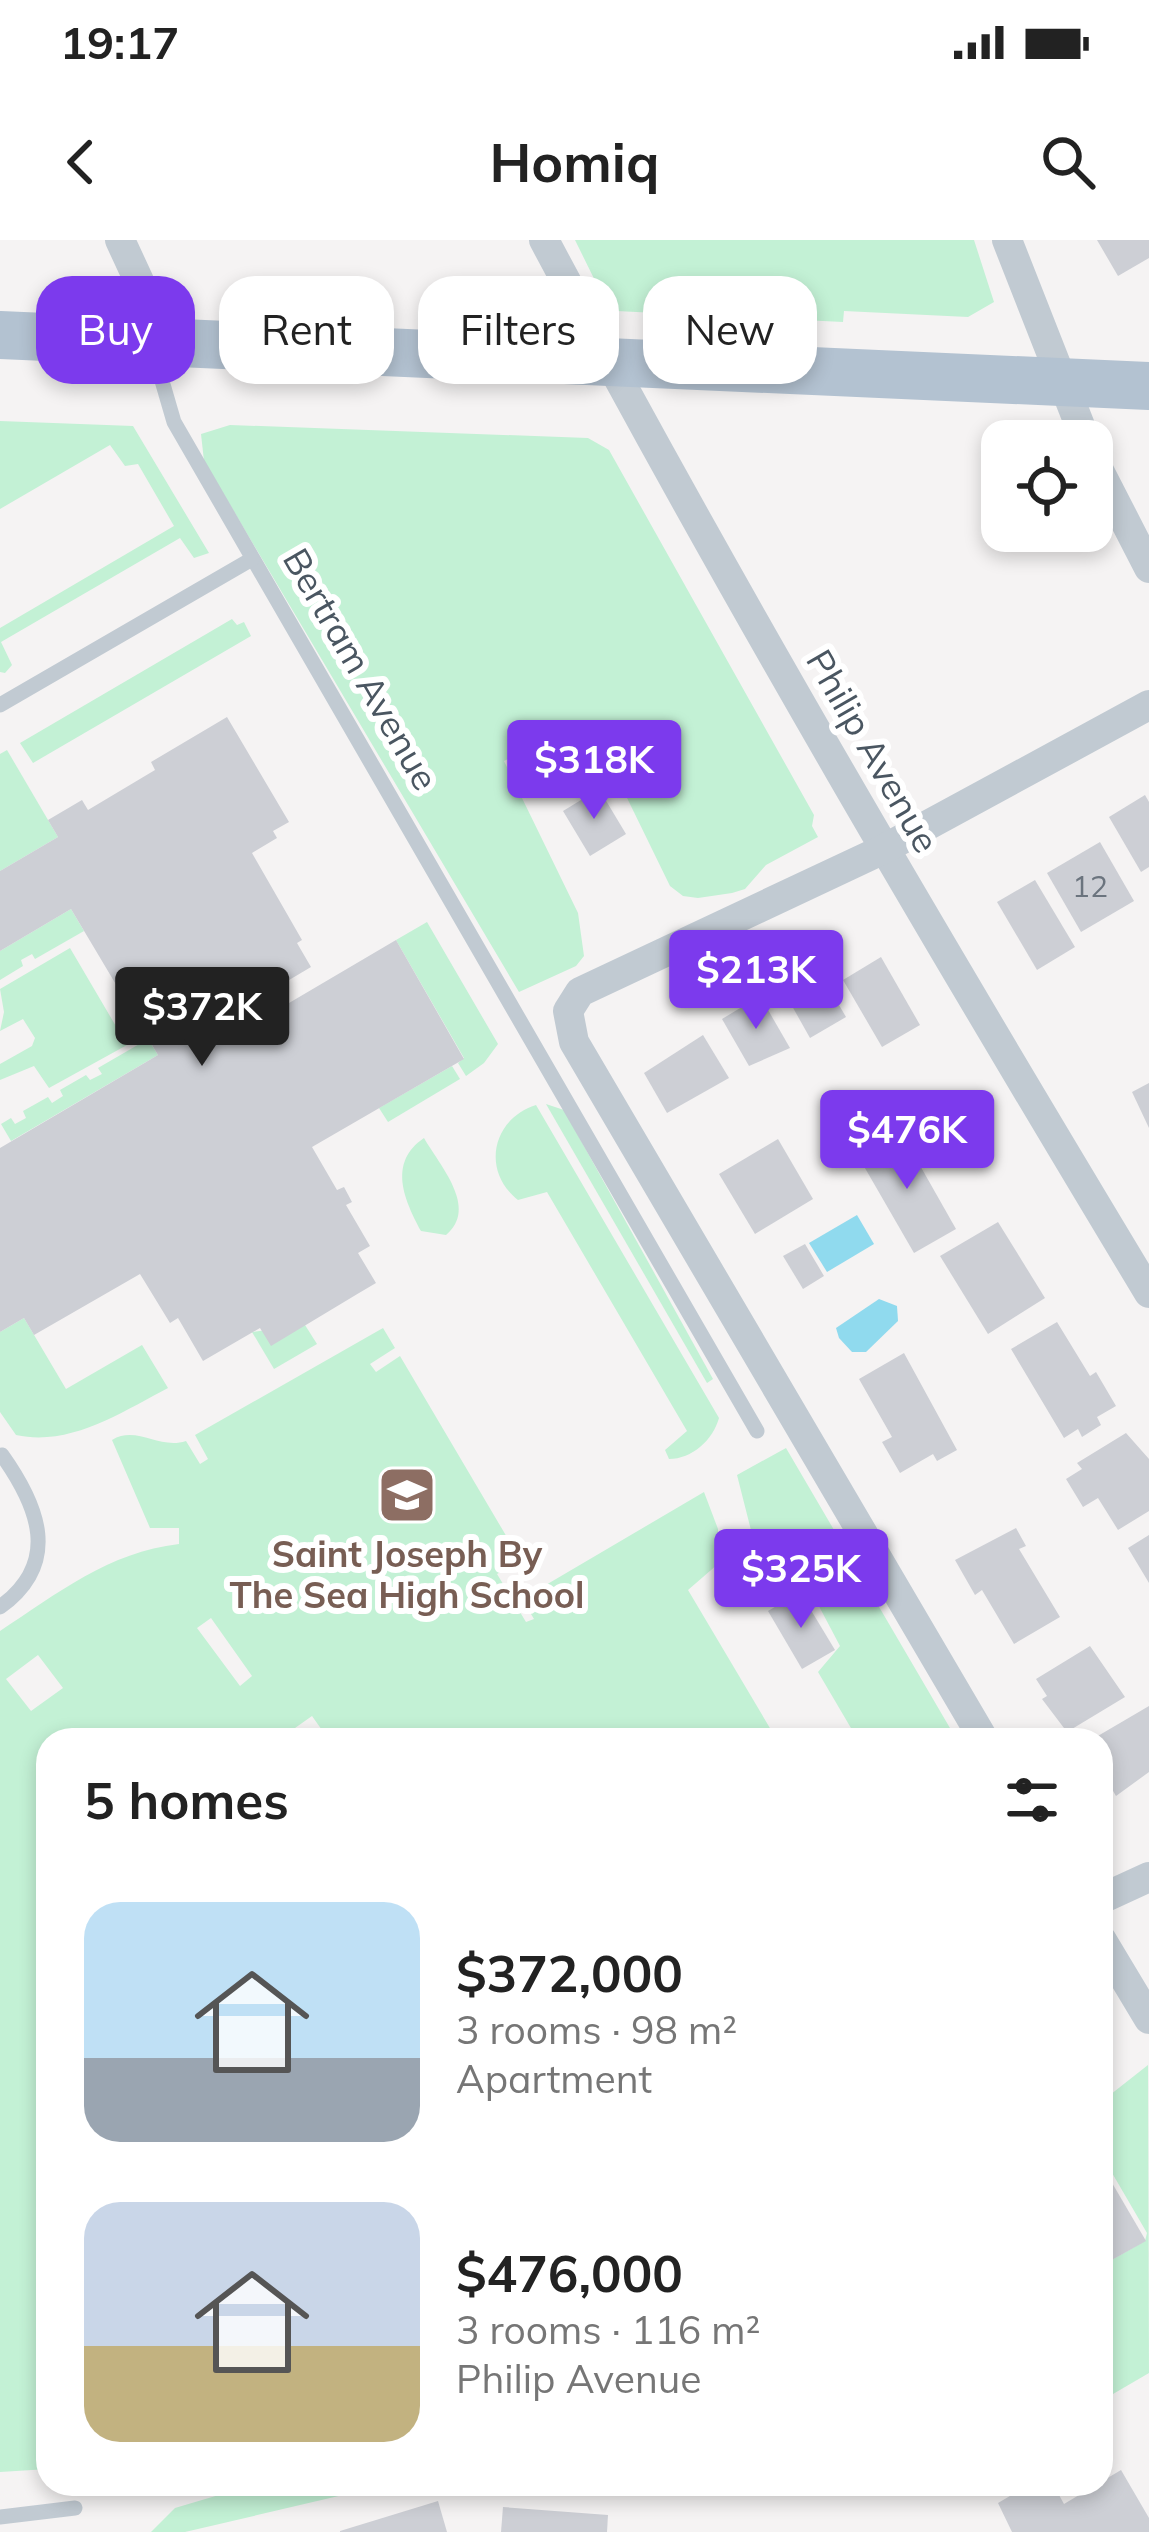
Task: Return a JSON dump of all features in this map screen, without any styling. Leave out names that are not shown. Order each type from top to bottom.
[{"type":"main road","points":[[0,335],[36,336]]},
{"type":"main road","points":[[195,343],[418,353]]},
{"type":"main road","points":[[619,362],[1149,386]]},
{"type":"street","name":"Bertram Avenue","points":[[120,240],[138,276]]},
{"type":"street","name":"Philip Avenue","points":[[544,240],[563,276]]},
{"type":"street","points":[[1006,240],[1079,420]]},
{"type":"street","name":"Philip Avenue","points":[[619,382],[883,850],[1149,1293]]},
{"type":"street","points":[[1113,498],[1149,568]]},
{"type":"street","points":[[976,1728],[574,1042],[568,1011],[580,992],[883,850],[1149,705]]},
{"type":"street","points":[[1113,1893],[1149,1876]]},
{"type":"street","points":[[1113,1959],[1149,2019]]},
{"type":"lane","name":"Bertram Avenue","points":[[163,384],[174,422],[757,1431]]},
{"type":"lane","points":[[0,705],[252,559]]},
{"type":"lane","points":[[0,1606],[32,1577],[38,1540],[32,1502],[2,1454]]},
{"type":"lane","points":[[0,2517],[75,2508]]},
{"type":"green space","points":[[575,240],[974,240],[994,302],[968,317],[844,311],[843,322],[817,321],[817,276],[643,276],[643,312],[619,311],[619,276],[593,276]]},
{"type":"green space","points":[[0,421],[133,426],[209,553],[194,558],[180,538],[1,642],[12,665],[5,673],[0,672],[0,628],[174,526],[138,464],[125,466],[110,445],[0,509]]},
{"type":"green space","points":[[230,425],[588,438],[609,450],[814,815],[812,826],[818,837],[766,865],[745,889],[698,898],[683,896],[670,886],[589,720],[504,761],[578,913],[584,956],[576,966],[519,992],[204,461],[201,434]]},
{"type":"green space","points":[[232,619],[237,625],[244,622],[251,636],[33,763],[20,743]]},
{"type":"green space","points":[[7,750],[58,837],[0,871],[0,754]]},
{"type":"green space","points":[[71,909],[84,931],[35,959],[32,954],[21,960],[23,966],[0,980],[0,951]]},
{"type":"green space","points":[[427,922],[498,1044],[466,1076],[458,1063],[464,1058],[396,940]]},
{"type":"green space","points":[[70,948],[127,1045],[49,1088],[34,1066],[0,1080],[0,1064],[32,1046],[35,1038],[23,1019],[0,1031],[4,1012],[0,989]]},
{"type":"green space","points":[[148,1039],[158,1055],[11,1141],[1,1124],[26,1118],[23,1111],[48,1097],[52,1103],[63,1096],[60,1090],[86,1075],[90,1080],[102,1074],[98,1068]]},
{"type":"green space","points":[[452,1066],[460,1079],[388,1122],[379,1108]]},
{"type":"green space","points":[[546,1104],[564,1110],[713,1379],[707,1383]]},
{"type":"green space","points":[[536,1105],[719,1418],[707,1441],[686,1456],[669,1459],[665,1450],[687,1431],[547,1192],[518,1200],[499,1175],[496,1161],[501,1134],[521,1112]]},
{"type":"green space","points":[[424,1138],[458,1200],[455,1224],[446,1235],[421,1231],[405,1195],[406,1159]]},
{"type":"green space","points":[[24,1318],[66,1389],[142,1345],[168,1388],[76,1432],[16,1435],[0,1412],[0,1332]]},
{"type":"green space","points":[[305,1325],[317,1344],[274,1369],[252,1332]]},
{"type":"green space","points":[[383,1328],[395,1348],[370,1364],[376,1372],[400,1356],[521,1561],[497,1574],[526,1622],[534,1619],[522,1599],[704,1492],[718,1529],[718,1564],[688,1590],[770,1728],[320,1728],[312,1716],[295,1728],[36,1728],[36,2470],[0,2472],[0,1631],[107,1565],[179,1544],[179,1528],[150,1528],[112,1440],[130,1435],[167,1443],[186,1441],[200,1464],[208,1459],[195,1435]],"holes":[[[211,1618],[252,1676],[240,1686],[197,1628]],[[38,1655],[63,1688],[31,1711],[6,1679]]]},
{"type":"green space","points":[[786,1448],[950,1728],[851,1728],[818,1672],[840,1646],[812,1593],[799,1587],[769,1601],[737,1475]]},
{"type":"green space","points":[[1148,2065],[1149,2373],[1113,2394],[1113,2259],[1145,2241],[1147,2233],[1113,2175],[1113,2093]]},
{"type":"green space","points":[[216,2496],[339,2496],[185,2532],[151,2532],[175,2508]]},
{"type":"water","points":[[857,1215],[874,1244],[827,1272],[809,1243]]},
{"type":"water","points":[[879,1299],[897,1306],[898,1321],[866,1352],[852,1352],[836,1328]]},
{"type":"building","points":[[1097,240],[1149,240],[1149,258],[1118,276]]},
{"type":"building","points":[[227,717],[289,822],[273,831],[277,838],[252,853],[302,940],[297,943],[311,967],[279,986],[289,1003],[396,940],[464,1059],[312,1147],[337,1190],[344,1187],[352,1202],[346,1205],[370,1246],[358,1253],[376,1283],[271,1346],[260,1328],[203,1361],[178,1318],[170,1323],[140,1274],[34,1335],[24,1318],[0,1332],[0,1148],[158,1055],[71,909],[0,951],[0,871],[58,837],[48,820],[82,800],[88,810],[155,770],[151,762]]},
{"type":"building","points":[[599,789],[626,834],[590,856],[563,811]]},
{"type":"building","points":[[1145,795],[1149,802],[1149,867],[1141,872],[1109,817]]},
{"type":"building","points":[[1100,842],[1134,901],[1081,932],[1047,873]]},
{"type":"building","points":[[1035,880],[1075,947],[1037,970],[997,902]]},
{"type":"building","points":[[881,957],[920,1025],[882,1047],[843,980]]},
{"type":"building","points":[[822,976],[846,1017],[810,1038],[787,997]]},
{"type":"building","points":[[760,996],[790,1048],[749,1066],[722,1019]]},
{"type":"building","points":[[703,1035],[729,1078],[667,1113],[644,1073]]},
{"type":"building","points":[[1149,1083],[1149,1128],[1132,1092]]},
{"type":"building","points":[[901,1132],[956,1229],[914,1253],[858,1156]]},
{"type":"building","points":[[778,1139],[813,1199],[755,1234],[719,1174]]},
{"type":"building","points":[[998,1222],[1045,1298],[988,1334],[940,1256]]},
{"type":"building","points":[[805,1244],[824,1276],[803,1289],[783,1256]]},
{"type":"building","points":[[1057,1322],[1090,1376],[1096,1372],[1116,1406],[1097,1417],[1101,1425],[1082,1437],[1078,1429],[1064,1438],[1011,1349]]},
{"type":"building","points":[[904,1353],[957,1450],[937,1461],[933,1454],[900,1473],[882,1442],[892,1437],[859,1379]]},
{"type":"building","points":[[1126,1433],[1149,1459],[1149,1511],[1118,1530],[1098,1498],[1083,1507],[1066,1479],[1082,1469],[1077,1463]]},
{"type":"building","points":[[1016,1528],[1026,1546],[1019,1549],[1060,1617],[1014,1644],[982,1590],[975,1595],[955,1560]]},
{"type":"building","points":[[1149,1535],[1149,1583],[1128,1548]]},
{"type":"building","points":[[800,1592],[835,1650],[802,1669],[768,1611]]},
{"type":"building","points":[[1090,1646],[1125,1697],[1074,1728],[1064,1728],[1042,1699],[1047,1696],[1036,1679]]},
{"type":"building","points":[[1149,1706],[1149,1772],[1116,1796],[1113,1791],[1111,1728]]},
{"type":"building","points":[[1113,2185],[1146,2241],[1113,2259]]},
{"type":"building","points":[[1121,2470],[1149,2518],[1149,2532],[1012,2532],[998,2503],[1010,2496],[1060,2496],[1064,2504],[1077,2496],[1113,2496],[1113,2475]]},
{"type":"building","points":[[438,2501],[447,2532],[340,2532],[340,2531]]},
{"type":"building","points":[[503,2507],[608,2515],[607,2532],[501,2532]]},
{"type":"place","name":"Saint Joseph By The Sea High School","points":[[407,1495]]}]
